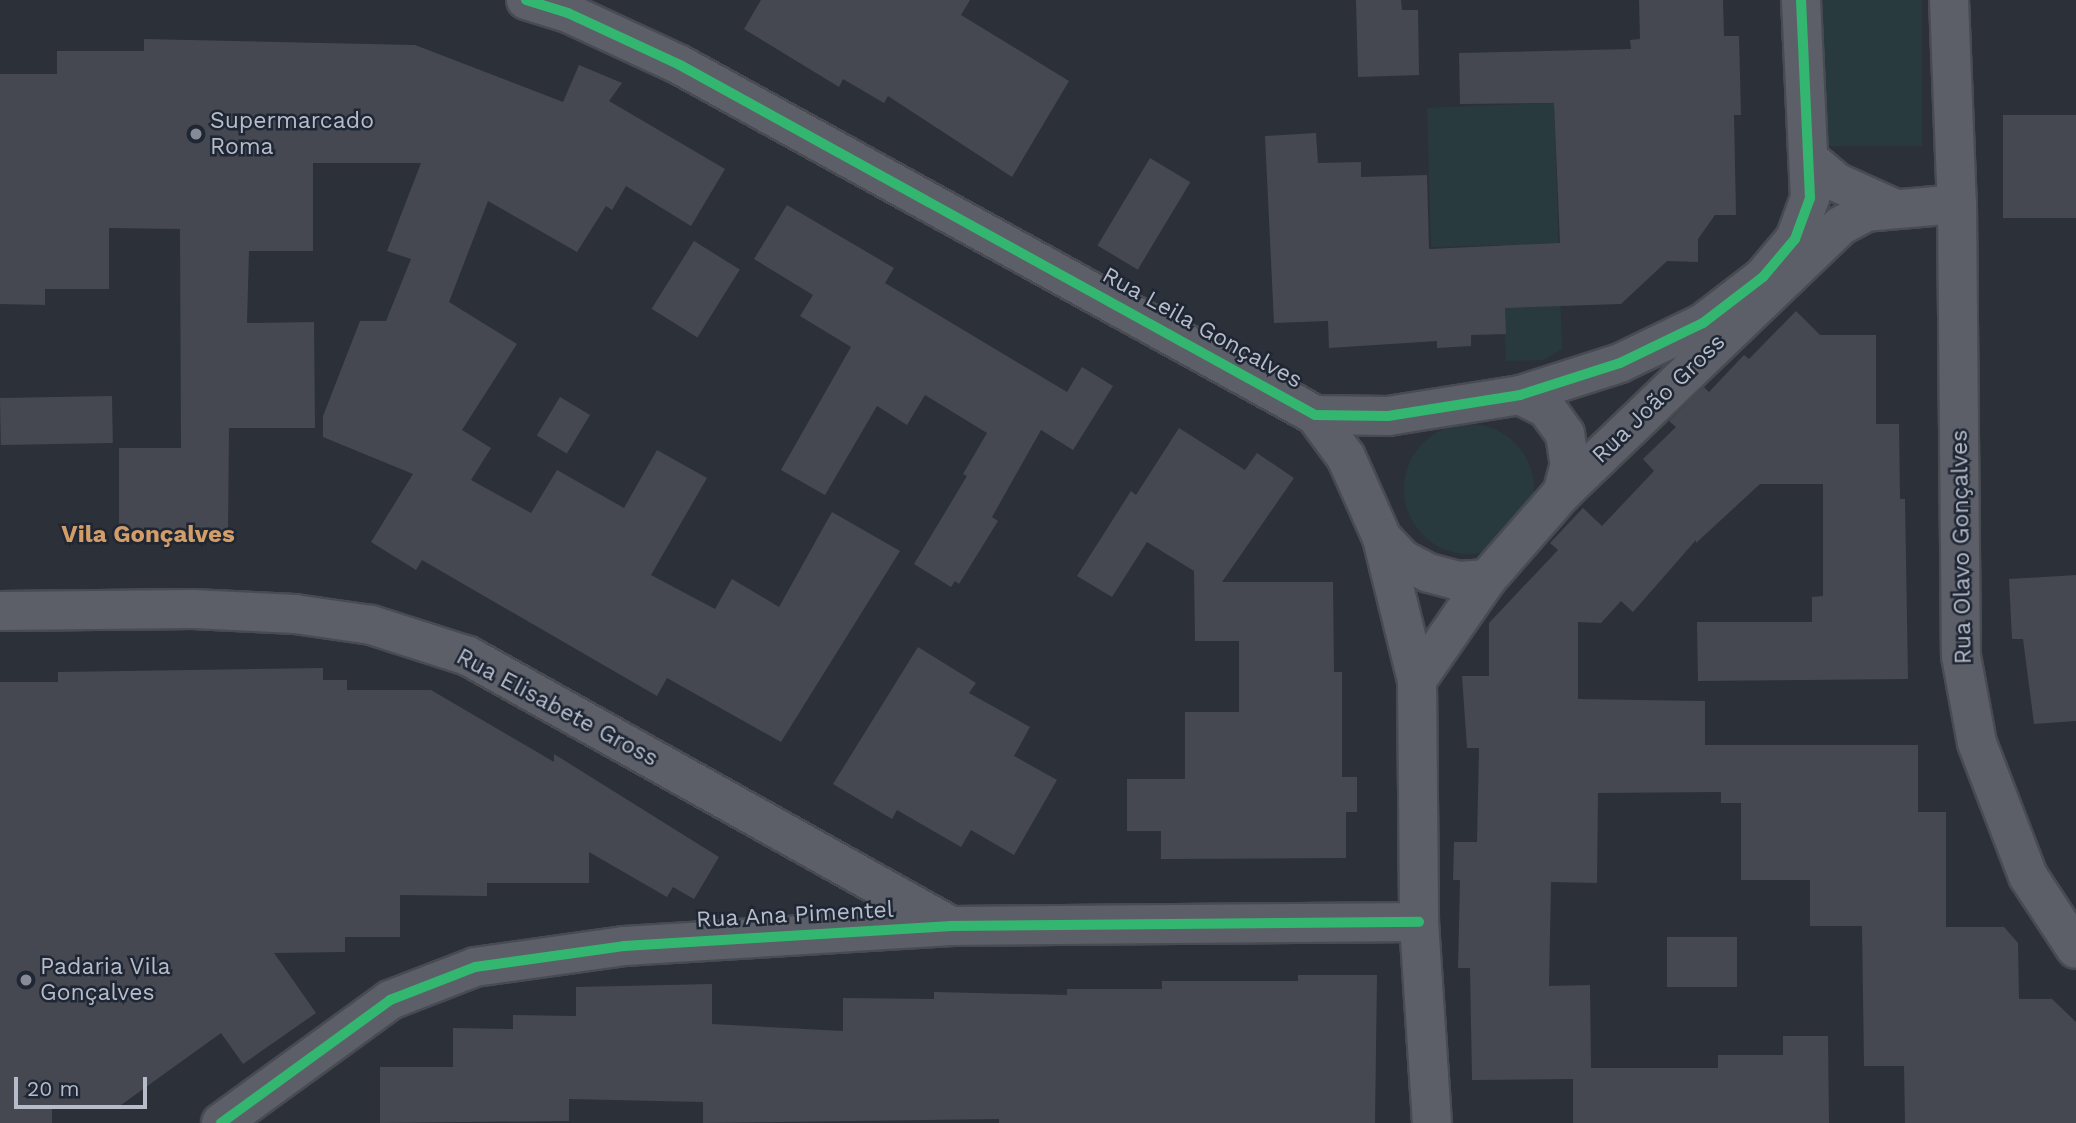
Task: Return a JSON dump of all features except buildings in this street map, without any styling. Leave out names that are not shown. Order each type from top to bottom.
[{"type":"street","name":"Rua Leila Gonçalves","points":[[526,0],[568,13],[680,65],[1315,415],[1388,416],[1520,395],[1620,363],[1703,323],[1763,277],[1795,239],[1810,198],[1801,0]]},
{"type":"street","name":"Rua Olavo Gonçalves","points":[[1949,0],[1957,204],[1961,656],[1977,743],[2028,876],[2076,949]]},
{"type":"street","points":[[1810,160],[1844,187],[1893,208]]},
{"type":"street","name":"Rua João Gross","points":[[1417,680],[1488,579],[1562,493],[1840,226],[1866,212],[1957,204]]},
{"type":"street","points":[[1520,395],[1547,410],[1565,434],[1570,464],[1562,493]]},
{"type":"street","points":[[1315,415],[1346,457],[1382,538],[1417,680],[1419,922],[1432,1123]]},
{"type":"street","points":[[1382,538],[1403,560],[1429,573],[1458,581],[1488,579]]},
{"type":"street","name":"Rua Elisabete Gross","points":[[0,611],[193,609],[295,614],[371,625],[468,656],[951,926]]},
{"type":"street","name":"Rua Ana Pimentel","points":[[221,1123],[390,1000],[475,967],[624,946],[951,926],[1419,922]]},
{"type":"shaded area","points":[[1819,0],[1922,0],[1922,146],[1819,146]]},
{"type":"shaded area","points":[[1554,103],[1562,349],[1543,360],[1506,361],[1502,245],[1431,247],[1427,108]]},
{"type":"shaded area","points":[[1469,424],[1494,429],[1515,443],[1529,464],[1534,489],[1529,514],[1515,535],[1494,549],[1469,554],[1444,549],[1423,535],[1409,514],[1404,489],[1409,464],[1423,443],[1444,429]]},
{"type":"cycle path","points":[[526,0],[568,13],[680,65],[1315,415],[1388,416],[1520,395],[1620,363],[1703,323],[1763,277],[1795,239],[1810,198],[1801,0]]},
{"type":"cycle path","points":[[221,1123],[390,1000],[475,967],[624,946],[951,926],[1419,922]]},
{"type":"place","name":"Supermarcado Roma","points":[[196,134]]},
{"type":"place","name":"Padaria Vila Gonçalves","points":[[26,980]]},
{"type":"district","name":"Vila Gonçalves","points":[[148,535]]}]
